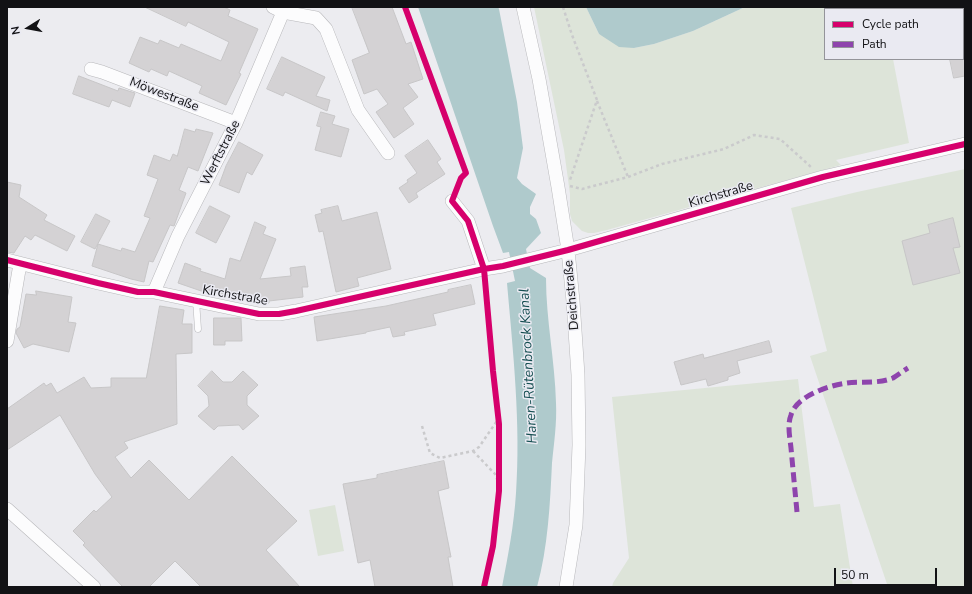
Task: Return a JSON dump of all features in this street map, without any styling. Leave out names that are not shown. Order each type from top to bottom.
[{"type":"street","name":"Deichstraße","points":[[523,7],[563,186],[573,301],[578,375],[579,445],[576,525],[566,587]]},
{"type":"street","name":"Werftstraße","points":[[154,292],[178,236],[236,123],[282,9],[316,18],[326,29],[358,110],[388,153]]},
{"type":"street","name":"Möwestraße","points":[[91,69],[236,123]]},
{"type":"street","name":"Kirchstraße","points":[[7,260],[138,292],[154,292],[260,314],[279,314],[528,260],[568,250],[823,177],[965,144]]},
{"type":"street","points":[[452,201],[468,221],[484,269]]},
{"type":"street","points":[[7,341],[20,264]]},
{"type":"street","points":[[7,509],[94,587]]},
{"type":"lane","points":[[196,300],[198,329]]},
{"type":"path","points":[[405,7],[466,173],[461,178],[452,201]]},
{"type":"path","points":[[563,7],[572,35],[628,177]]},
{"type":"path","points":[[597,100],[563,186],[582,189],[628,177],[662,164],[724,149],[754,135],[780,140],[823,177]]},
{"type":"path","points":[[498,410],[500,431]]},
{"type":"path","points":[[422,426],[430,453],[440,458],[473,451],[479,446],[499,418]]},
{"type":"path","points":[[473,451],[495,474],[499,488]]},
{"type":"path","points":[[499,469],[499,488]]},
{"type":"shaded area","points":[[534,7],[586,7],[599,34],[634,48],[654,44],[693,31],[745,7],[883,7],[824,8],[824,60],[893,60],[909,143],[836,160],[841,165],[594,233],[582,231],[572,221],[570,214],[570,194],[564,150]]},
{"type":"shaded area","points":[[965,169],[965,587],[888,587],[810,356],[827,351],[791,208]]},
{"type":"shaded area","points":[[798,379],[814,507],[840,504],[853,587],[612,587],[629,558],[612,397]]},
{"type":"shaded area","points":[[335,505],[344,551],[318,556],[309,510]]},
{"type":"water","name":"Haren-Rütenbrock Kanal","points":[[418,7],[498,7],[499,9],[517,102],[523,148],[517,178],[522,184],[536,194],[530,207],[530,214],[536,219],[541,233],[526,249],[530,268],[546,278],[547,309],[555,387],[556,426],[548,526],[544,557],[537,587],[502,587],[509,552],[516,493],[518,441],[516,388],[507,283],[515,281],[509,252],[503,253]]},
{"type":"water","points":[[586,7],[745,7],[693,31],[654,44],[634,48],[619,47],[599,34]]},
{"type":"building","points":[[145,7],[224,7],[230,10],[228,16],[258,29],[239,73],[241,74],[226,105],[199,93],[202,86],[169,71],[167,76],[151,69],[149,72],[129,63],[140,37],[158,44],[160,40],[179,48],[181,44],[221,61],[229,42],[188,22],[186,26]]},
{"type":"building","points":[[352,7],[392,7],[406,44],[411,42],[423,79],[408,84],[418,97],[403,108],[414,124],[394,138],[376,112],[388,104],[377,89],[364,94],[352,60],[369,53]]},
{"type":"building","points":[[282,57],[325,77],[316,96],[330,100],[327,111],[285,92],[283,96],[267,89]]},
{"type":"building","points":[[965,59],[965,76],[954,78],[950,60]]},
{"type":"building","points":[[79,76],[118,91],[119,88],[135,93],[130,107],[112,100],[109,107],[73,94]]},
{"type":"building","points":[[321,112],[335,116],[332,124],[349,129],[341,157],[315,150],[321,127],[317,126]]},
{"type":"building","points":[[185,129],[195,132],[196,129],[213,133],[198,171],[188,167],[179,190],[186,193],[174,226],[170,225],[153,262],[149,261],[144,282],[92,266],[98,244],[121,251],[122,248],[135,252],[150,218],[144,216],[158,179],[147,175],[154,155],[170,161],[173,154],[177,156]]},
{"type":"building","points":[[428,140],[441,159],[437,162],[445,174],[416,193],[418,197],[409,203],[399,188],[417,173],[405,156]]},
{"type":"building","points":[[239,142],[263,155],[252,175],[247,172],[239,193],[219,185],[226,166]]},
{"type":"building","points":[[7,182],[21,185],[19,197],[47,215],[44,220],[75,236],[67,251],[35,235],[31,240],[25,236],[14,253],[7,252]]},
{"type":"building","points":[[210,206],[230,216],[216,243],[196,233]]},
{"type":"building","points":[[338,206],[342,221],[377,212],[391,269],[357,278],[359,286],[336,292],[323,231],[319,232],[315,215],[322,213],[321,210]]},
{"type":"building","points":[[96,214],[110,221],[95,249],[81,242]]},
{"type":"building","points":[[953,218],[960,247],[953,248],[960,273],[913,285],[902,241],[930,233],[928,225]]},
{"type":"building","points":[[255,222],[266,227],[263,234],[276,239],[260,279],[291,276],[290,268],[305,266],[308,287],[302,287],[303,297],[269,301],[269,303],[241,299],[211,290],[210,294],[178,283],[185,263],[201,269],[200,271],[225,279],[230,258],[240,261]]},
{"type":"building","points":[[471,285],[475,304],[433,314],[436,325],[404,332],[405,335],[393,337],[390,327],[366,333],[317,341],[314,317],[386,306],[448,292],[448,290]]},
{"type":"building","points":[[36,291],[72,297],[68,322],[76,323],[69,352],[33,344],[24,348],[16,333],[17,329],[20,327],[26,294],[36,295]]},
{"type":"building","points":[[160,306],[184,310],[182,324],[192,324],[192,353],[176,354],[177,424],[124,442],[128,448],[115,457],[131,478],[149,460],[189,500],[232,456],[297,521],[266,550],[300,587],[201,587],[175,561],[149,587],[123,587],[83,545],[85,543],[73,531],[94,510],[96,512],[112,497],[95,474],[60,415],[7,450],[7,409],[44,383],[46,386],[51,383],[57,393],[84,377],[91,388],[111,387],[111,378],[146,378]]},
{"type":"building","points":[[214,318],[241,318],[242,341],[225,341],[225,345],[214,345]]},
{"type":"building","points":[[769,341],[772,352],[737,361],[740,373],[728,377],[728,380],[708,386],[706,379],[681,385],[674,362],[703,354],[704,358]]},
{"type":"building","points":[[212,371],[223,382],[232,382],[243,371],[258,385],[247,396],[247,405],[259,416],[243,430],[239,425],[218,426],[214,430],[198,416],[209,406],[208,396],[198,386]]},
{"type":"building","points":[[444,461],[449,488],[438,491],[451,557],[448,557],[453,587],[375,587],[370,560],[358,563],[343,484],[377,478],[377,475]]},
{"type":"marked path","points":[[797,512],[789,427],[794,408],[806,397],[823,389],[847,383],[888,380],[908,368]]},
{"type":"cycle path","points":[[405,7],[466,173],[461,178],[452,201],[468,221],[484,269],[499,424],[499,491],[493,546],[484,587]]},
{"type":"cycle path","points":[[7,260],[138,292],[154,292],[259,314],[279,314],[503,266],[568,250],[823,177],[965,144]]}]
